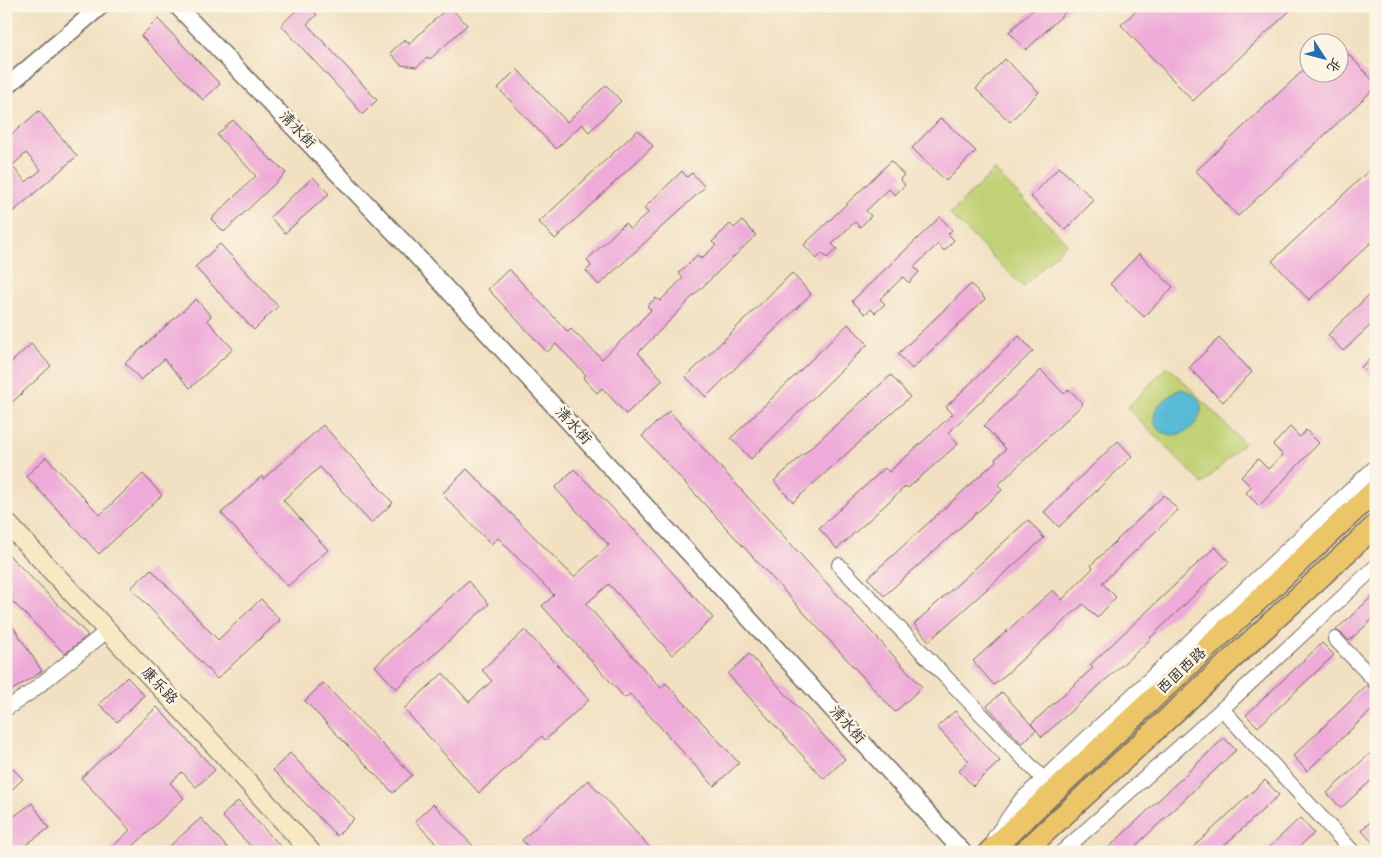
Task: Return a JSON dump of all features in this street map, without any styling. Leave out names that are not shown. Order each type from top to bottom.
[{"type":"main road","name":"西固西路","points":[[989,852],[1376,490]]},
{"type":"main road","name":"康乐路","points":[[6,522],[219,750],[311,852]]},
{"type":"main road","name":"西固西路","points":[[1024,852],[1376,525]]},
{"type":"street","points":[[6,87],[101,6]]},
{"type":"street","name":"清水街","points":[[177,6],[411,250],[963,852]]},
{"type":"street","points":[[984,852],[1020,800],[1376,466]]},
{"type":"street","points":[[839,565],[1043,779]]},
{"type":"street","points":[[1062,852],[1222,709],[1376,566]]},
{"type":"street","points":[[6,709],[31,692],[107,630]]},
{"type":"street","points":[[1335,640],[1376,682]]},
{"type":"street","points":[[1222,709],[1352,852]]},
{"type":"green space","points":[[994,170],[1067,243],[1023,287],[950,214]]},
{"type":"green space","points":[[1168,366],[1244,443],[1203,484],[1127,408]]},
{"type":"water","points":[[1181,389],[1193,394],[1200,402],[1201,411],[1198,419],[1192,427],[1184,432],[1175,435],[1164,433],[1155,424],[1155,411],[1164,400]]},
{"type":"building","points":[[301,6],[309,6],[317,15],[307,24],[377,100],[363,114],[281,25]]},
{"type":"building","points":[[449,6],[467,25],[430,59],[428,57],[417,67],[401,65],[390,53],[405,39],[409,44]]},
{"type":"building","points":[[1037,6],[1072,6],[1026,50],[1009,32]]},
{"type":"building","points":[[1141,6],[1295,6],[1193,101],[1121,25]]},
{"type":"building","points":[[158,19],[220,84],[203,100],[141,36]]},
{"type":"building","points":[[1350,56],[1376,84],[1376,87],[1238,216],[1196,171],[1300,73],[1300,82],[1350,82]]},
{"type":"building","points":[[1005,59],[1039,92],[1010,122],[976,89]]},
{"type":"building","points":[[517,69],[567,122],[606,85],[621,101],[589,132],[582,124],[556,149],[498,88]]},
{"type":"building","points":[[39,111],[77,156],[6,218],[6,139]],"holes":[[[26,153],[41,170],[26,182],[12,166]]]},
{"type":"building","points":[[941,118],[976,151],[946,181],[912,148]]},
{"type":"building","points":[[233,120],[286,173],[224,232],[211,219],[256,176],[217,135]]},
{"type":"building","points":[[638,130],[653,146],[555,239],[539,222]]},
{"type":"building","points":[[891,161],[904,175],[900,179],[905,185],[895,195],[889,189],[866,211],[871,216],[860,227],[855,222],[832,244],[837,249],[827,258],[822,253],[817,259],[804,245]]},
{"type":"building","points":[[1376,164],[1376,238],[1309,300],[1272,261]]},
{"type":"building","points":[[1059,167],[1094,200],[1065,230],[1031,197]]},
{"type":"building","points":[[682,171],[687,177],[692,173],[705,187],[599,285],[586,271],[591,266],[587,260],[625,223],[630,229],[648,213],[644,208]]},
{"type":"building","points":[[313,177],[329,194],[285,233],[270,217]]},
{"type":"building","points":[[940,217],[952,230],[948,234],[954,240],[944,251],[938,244],[914,267],[919,272],[909,283],[903,277],[880,299],[885,304],[875,313],[871,309],[865,314],[852,301]]},
{"type":"building","points":[[742,221],[756,235],[638,353],[663,380],[626,414],[602,388],[597,393],[583,378],[586,375],[556,344],[547,352],[488,289],[509,269],[568,332],[571,329],[602,359],[651,310],[647,306],[656,298],[660,301],[683,278],[679,273],[697,255],[701,259],[716,245],[712,242],[730,224],[734,228]]},
{"type":"building","points":[[220,244],[278,306],[254,330],[195,267]]},
{"type":"building","points":[[1139,254],[1173,287],[1144,317],[1110,284]]},
{"type":"building","points":[[792,273],[811,294],[706,397],[686,377]]},
{"type":"building","points":[[971,284],[985,299],[912,369],[898,354]]},
{"type":"building","points":[[1376,288],[1376,320],[1343,351],[1328,335]]},
{"type":"building","points":[[196,299],[211,316],[207,320],[233,349],[190,388],[164,359],[141,380],[125,363]]},
{"type":"building","points":[[848,324],[868,344],[751,459],[731,438]]},
{"type":"building","points":[[1019,336],[1033,351],[948,433],[958,444],[908,488],[906,486],[837,549],[819,528],[885,468],[889,472],[953,414],[946,407]]},
{"type":"building","points":[[1219,338],[1252,372],[1223,402],[1189,368]]},
{"type":"building","points":[[31,344],[51,366],[6,408],[6,367]]},
{"type":"building","points":[[1376,353],[1376,382],[1361,367]]},
{"type":"building","points":[[1041,370],[1064,394],[1069,389],[1083,404],[998,485],[1002,490],[884,596],[868,578],[996,461],[995,459],[1006,449],[984,426]]},
{"type":"building","points":[[891,375],[910,397],[793,502],[774,481]]},
{"type":"building","points":[[669,411],[922,687],[895,712],[642,436]]},
{"type":"building","points":[[323,425],[393,503],[371,523],[320,467],[283,500],[328,550],[288,586],[221,513],[262,476],[263,479]]},
{"type":"building","points":[[1290,427],[1300,437],[1306,430],[1319,443],[1259,506],[1246,493],[1251,487],[1241,477],[1258,459],[1268,469],[1283,455],[1273,445]]},
{"type":"building","points":[[1118,441],[1132,456],[1059,527],[1044,512]]},
{"type":"building","points":[[46,457],[100,515],[143,474],[162,495],[99,554],[26,476]]},
{"type":"building","points":[[467,469],[574,577],[609,545],[555,488],[574,469],[637,533],[713,618],[672,655],[609,584],[586,604],[661,688],[666,683],[739,763],[714,786],[630,694],[625,698],[542,606],[554,595],[498,538],[491,544],[442,494]]},
{"type":"building","points":[[1164,495],[1178,510],[1102,583],[1116,597],[1097,618],[1083,604],[994,685],[973,661],[1053,590],[1062,600],[1093,568],[1091,565]]},
{"type":"building","points":[[1028,520],[1044,538],[929,641],[914,624]]},
{"type":"building","points":[[1215,547],[1229,562],[1151,639],[1042,737],[1031,724],[1093,668],[1090,665]]},
{"type":"building","points":[[6,552],[88,635],[65,654],[6,595]]},
{"type":"building","points":[[151,569],[218,640],[261,599],[280,620],[217,679],[131,588]]},
{"type":"building","points":[[468,581],[489,604],[396,689],[375,666]]},
{"type":"building","points":[[1376,593],[1376,616],[1349,641],[1336,630]]},
{"type":"building","points":[[6,616],[42,671],[6,694]]},
{"type":"building","points":[[525,630],[589,700],[545,740],[542,736],[479,793],[404,709],[443,673],[469,702],[492,681],[482,670]]},
{"type":"building","points":[[1322,643],[1334,655],[1258,727],[1246,715]]},
{"type":"building","points":[[749,654],[845,759],[824,779],[728,674]]},
{"type":"building","points":[[127,677],[144,695],[117,722],[99,704]]},
{"type":"building","points":[[323,683],[412,775],[393,793],[305,701]]},
{"type":"building","points":[[1367,685],[1376,693],[1376,706],[1307,771],[1293,756]]},
{"type":"building","points":[[1002,692],[1036,730],[1022,744],[987,706]]},
{"type":"building","points":[[157,707],[215,770],[196,787],[182,772],[170,783],[184,798],[127,852],[107,852],[130,830],[81,778]]},
{"type":"building","points":[[955,711],[1000,761],[973,786],[959,771],[969,761],[937,727]]},
{"type":"building","points":[[1224,738],[1236,750],[1145,837],[1129,852],[1104,852]]},
{"type":"building","points":[[1376,748],[1376,776],[1341,808],[1327,793]]},
{"type":"building","points":[[290,753],[354,819],[337,836],[273,770]]},
{"type":"building","points":[[6,762],[23,779],[6,795]]},
{"type":"building","points":[[588,780],[654,852],[533,852],[522,840]]},
{"type":"building","points":[[1265,780],[1279,795],[1217,852],[1188,852]]},
{"type":"building","points":[[238,801],[286,852],[256,852],[222,816]]},
{"type":"building","points":[[32,803],[49,828],[16,852],[6,852],[6,822]]},
{"type":"building","points":[[433,804],[479,852],[444,852],[415,821]]},
{"type":"building","points":[[1376,817],[1376,846],[1361,830]]},
{"type":"building","points":[[201,818],[231,852],[163,852]]},
{"type":"building","points":[[1300,818],[1314,833],[1294,852],[1264,852]]}]
